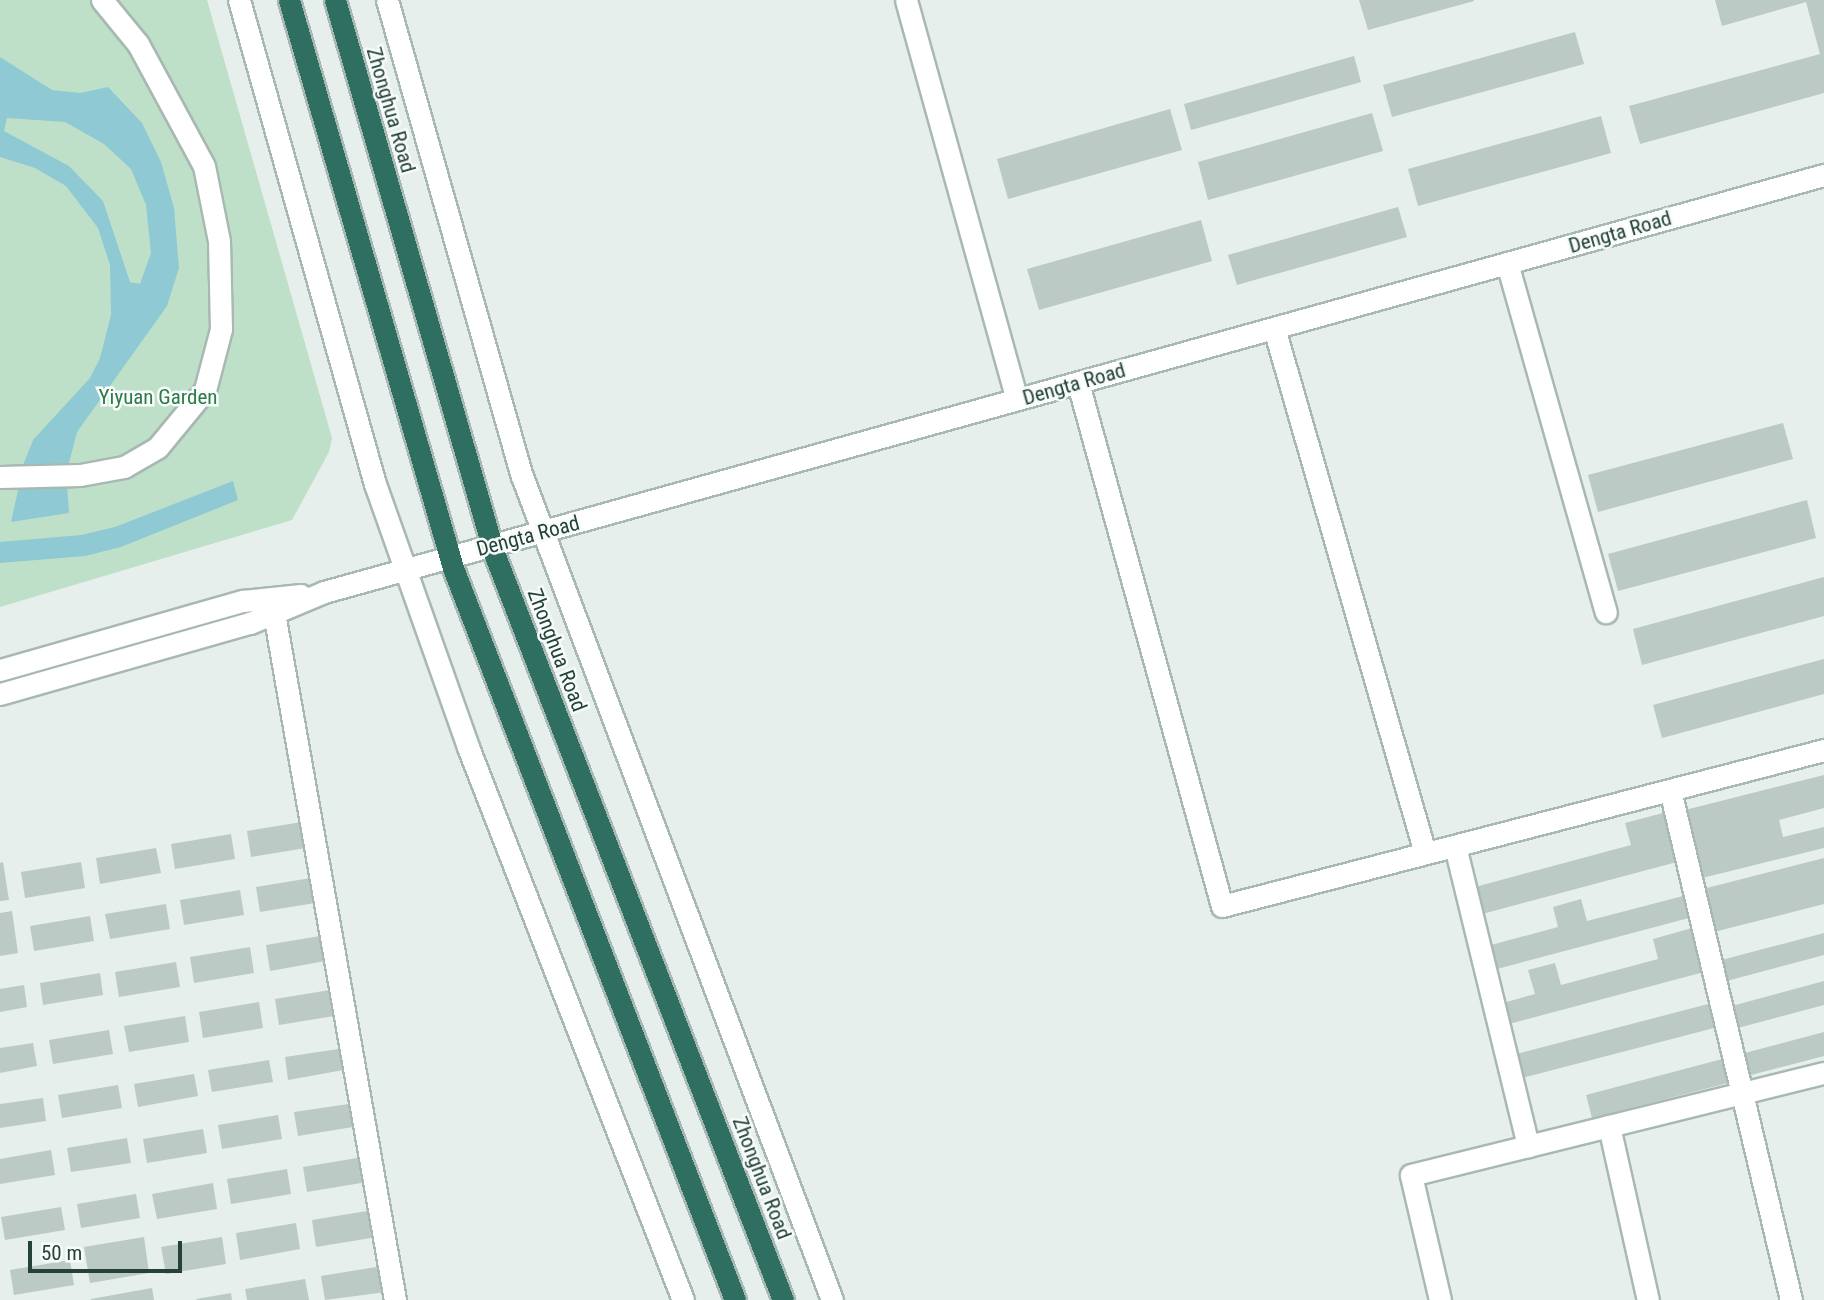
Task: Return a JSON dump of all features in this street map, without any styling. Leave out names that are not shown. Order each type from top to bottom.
[{"type":"highway","points":[[289,0],[449,557],[735,1300]]},
{"type":"highway","name":"Zhonghua Road","points":[[335,0],[492,545],[783,1300]]},
{"type":"street","points":[[0,477],[80,475],[124,467],[158,447],[205,390],[221,329],[219,241],[204,166],[138,44],[102,0]]},
{"type":"street","points":[[239,0],[375,484],[468,747],[683,1300]]},
{"type":"street","points":[[387,0],[522,476],[832,1300]]},
{"type":"street","points":[[906,0],[1017,399]]},
{"type":"street","name":"Dengta Road","points":[[0,694],[274,613],[324,592],[1824,175]]},
{"type":"street","points":[[1507,263],[1606,612]]},
{"type":"street","points":[[1274,328],[1425,853]]},
{"type":"street","points":[[1078,383],[1222,906],[1824,750]]},
{"type":"street","name":"Dengta Road","points":[[0,670],[243,601],[324,592]]},
{"type":"street","points":[[274,613],[395,1300]]},
{"type":"street","points":[[1670,790],[1791,1300]]},
{"type":"street","points":[[1455,846],[1528,1146]]},
{"type":"street","points":[[1440,1300],[1411,1175],[1824,1073]]},
{"type":"street","points":[[1609,1126],[1648,1300]]},
{"type":"green space","name":"Yiyuan Garden","points":[[0,0],[207,0],[332,438],[329,452],[292,520],[0,607]]},
{"type":"water","points":[[0,57],[52,90],[80,93],[108,87],[142,123],[161,162],[174,208],[179,268],[167,306],[77,432],[69,463],[23,465],[33,440],[90,378],[100,358],[111,315],[110,265],[98,228],[66,186],[35,168],[0,157]],"holes":[[[7,118],[65,122],[104,144],[131,169],[146,205],[151,253],[140,284],[130,282],[103,201],[69,166],[4,131]]]},
{"type":"water","points":[[233,481],[238,500],[121,547],[85,556],[0,563],[0,542],[81,535],[115,527]]},
{"type":"water","points":[[67,484],[69,513],[11,522],[19,486]]},
{"type":"building","points":[[1359,0],[1474,0],[1474,1],[1368,30]]},
{"type":"building","points":[[1715,0],[1824,0],[1824,93],[1640,144],[1629,106],[1820,54],[1806,2],[1722,26]]},
{"type":"building","points":[[1575,32],[1584,64],[1392,117],[1383,85]]},
{"type":"building","points":[[1354,56],[1361,82],[1191,130],[1184,104]]},
{"type":"building","points":[[1170,109],[1182,150],[1008,199],[997,159]]},
{"type":"building","points":[[1372,113],[1383,151],[1208,200],[1198,162]]},
{"type":"building","points":[[1601,116],[1611,153],[1418,206],[1408,169]]},
{"type":"building","points":[[1398,207],[1407,237],[1237,285],[1228,255]]},
{"type":"building","points":[[1201,220],[1212,261],[1039,310],[1027,269]]},
{"type":"building","points":[[1783,423],[1793,459],[1598,512],[1588,475]]},
{"type":"building","points":[[1807,500],[1816,538],[1618,591],[1608,554]]},
{"type":"building","points":[[1824,577],[1824,616],[1642,665],[1633,629]]},
{"type":"building","points":[[1824,659],[1824,694],[1662,738],[1653,705]]},
{"type":"building","points":[[1824,775],[1824,808],[1779,820],[1783,837],[1824,827],[1824,848],[1702,878],[1685,810]]},
{"type":"building","points":[[1663,813],[1677,862],[1482,914],[1475,887],[1631,845],[1625,823]]},
{"type":"building","points":[[308,821],[312,847],[251,857],[247,831]]},
{"type":"building","points":[[231,834],[235,859],[175,869],[171,844]]},
{"type":"building","points":[[156,848],[161,873],[100,884],[96,858]]},
{"type":"building","points":[[1824,858],[1824,904],[1710,933],[1699,890]]},
{"type":"building","points":[[3,862],[9,900],[0,901],[0,863]]},
{"type":"building","points":[[81,862],[85,888],[25,898],[21,872]]},
{"type":"building","points":[[317,877],[321,902],[260,912],[256,887]]},
{"type":"building","points":[[240,890],[244,915],[184,925],[180,900]]},
{"type":"building","points":[[1683,896],[1689,918],[1497,969],[1491,945],[1558,927],[1553,907],[1581,899],[1587,921]]},
{"type":"building","points":[[166,904],[170,929],[110,939],[105,914]]},
{"type":"building","points":[[12,911],[18,953],[0,956],[0,913]]},
{"type":"building","points":[[90,916],[94,941],[34,951],[30,926]]},
{"type":"building","points":[[1692,928],[1704,972],[1509,1024],[1503,1003],[1535,994],[1528,970],[1555,963],[1561,985],[1658,959],[1653,939]]},
{"type":"building","points":[[1824,933],[1824,955],[1723,982],[1718,961]]},
{"type":"building","points":[[326,935],[331,960],[270,971],[266,945]]},
{"type":"building","points":[[250,947],[254,973],[194,983],[190,957]]},
{"type":"building","points":[[176,962],[180,987],[119,997],[115,972]]},
{"type":"building","points":[[100,973],[103,995],[43,1005],[40,983]]},
{"type":"building","points":[[1824,981],[1824,1005],[1734,1029],[1728,1007]]},
{"type":"building","points":[[24,985],[27,1007],[0,1012],[0,989]]},
{"type":"building","points":[[336,989],[340,1015],[279,1025],[275,999]]},
{"type":"building","points":[[259,1002],[263,1028],[203,1038],[199,1012]]},
{"type":"building","points":[[1712,1003],[1718,1027],[1522,1078],[1516,1054]]},
{"type":"building","points":[[185,1016],[189,1042],[129,1052],[124,1026]]},
{"type":"building","points":[[109,1030],[113,1054],[53,1064],[49,1040]]},
{"type":"building","points":[[1824,1032],[1824,1056],[1747,1076],[1741,1054]]},
{"type":"building","points":[[33,1043],[37,1066],[0,1073],[0,1048]]},
{"type":"building","points":[[345,1048],[349,1069],[288,1080],[285,1057]]},
{"type":"building","points":[[1726,1058],[1732,1082],[1592,1118],[1586,1095]]},
{"type":"building","points":[[269,1060],[273,1082],[212,1092],[208,1070]]},
{"type":"building","points":[[194,1074],[198,1096],[138,1107],[134,1084]]},
{"type":"building","points":[[118,1085],[122,1108],[62,1118],[58,1095]]},
{"type":"building","points":[[43,1098],[46,1121],[0,1128],[0,1104]]},
{"type":"building","points":[[355,1103],[359,1126],[298,1136],[294,1112]]},
{"type":"building","points":[[278,1115],[282,1139],[222,1149],[218,1125]]},
{"type":"building","points":[[203,1129],[207,1153],[147,1163],[143,1139]]},
{"type":"building","points":[[127,1138],[131,1163],[71,1172],[67,1148]]},
{"type":"building","points":[[51,1150],[55,1175],[0,1184],[0,1159]]},
{"type":"building","points":[[363,1157],[367,1182],[307,1192],[303,1167]]},
{"type":"building","points":[[287,1169],[291,1194],[231,1204],[227,1179]]},
{"type":"building","points":[[213,1183],[217,1209],[157,1219],[152,1194]]},
{"type":"building","points":[[136,1194],[140,1218],[81,1228],[77,1204]]},
{"type":"building","points":[[61,1207],[65,1230],[5,1240],[1,1217]]},
{"type":"building","points":[[373,1210],[377,1237],[316,1247],[312,1220]]},
{"type":"building","points":[[296,1223],[300,1249],[240,1260],[236,1233]]},
{"type":"building","points":[[144,1237],[149,1273],[90,1283],[84,1247]]},
{"type":"building","points":[[222,1237],[226,1264],[166,1274],[161,1247]]},
{"type":"building","points":[[70,1260],[74,1285],[14,1295],[10,1270]]},
{"type":"building","points":[[382,1266],[386,1292],[325,1300],[321,1276]]},
{"type":"building","points":[[305,1279],[309,1300],[247,1300],[245,1289]]},
{"type":"building","points":[[152,1288],[154,1300],[91,1300],[91,1299]]},
{"type":"building","points":[[231,1293],[232,1300],[196,1299]]}]
